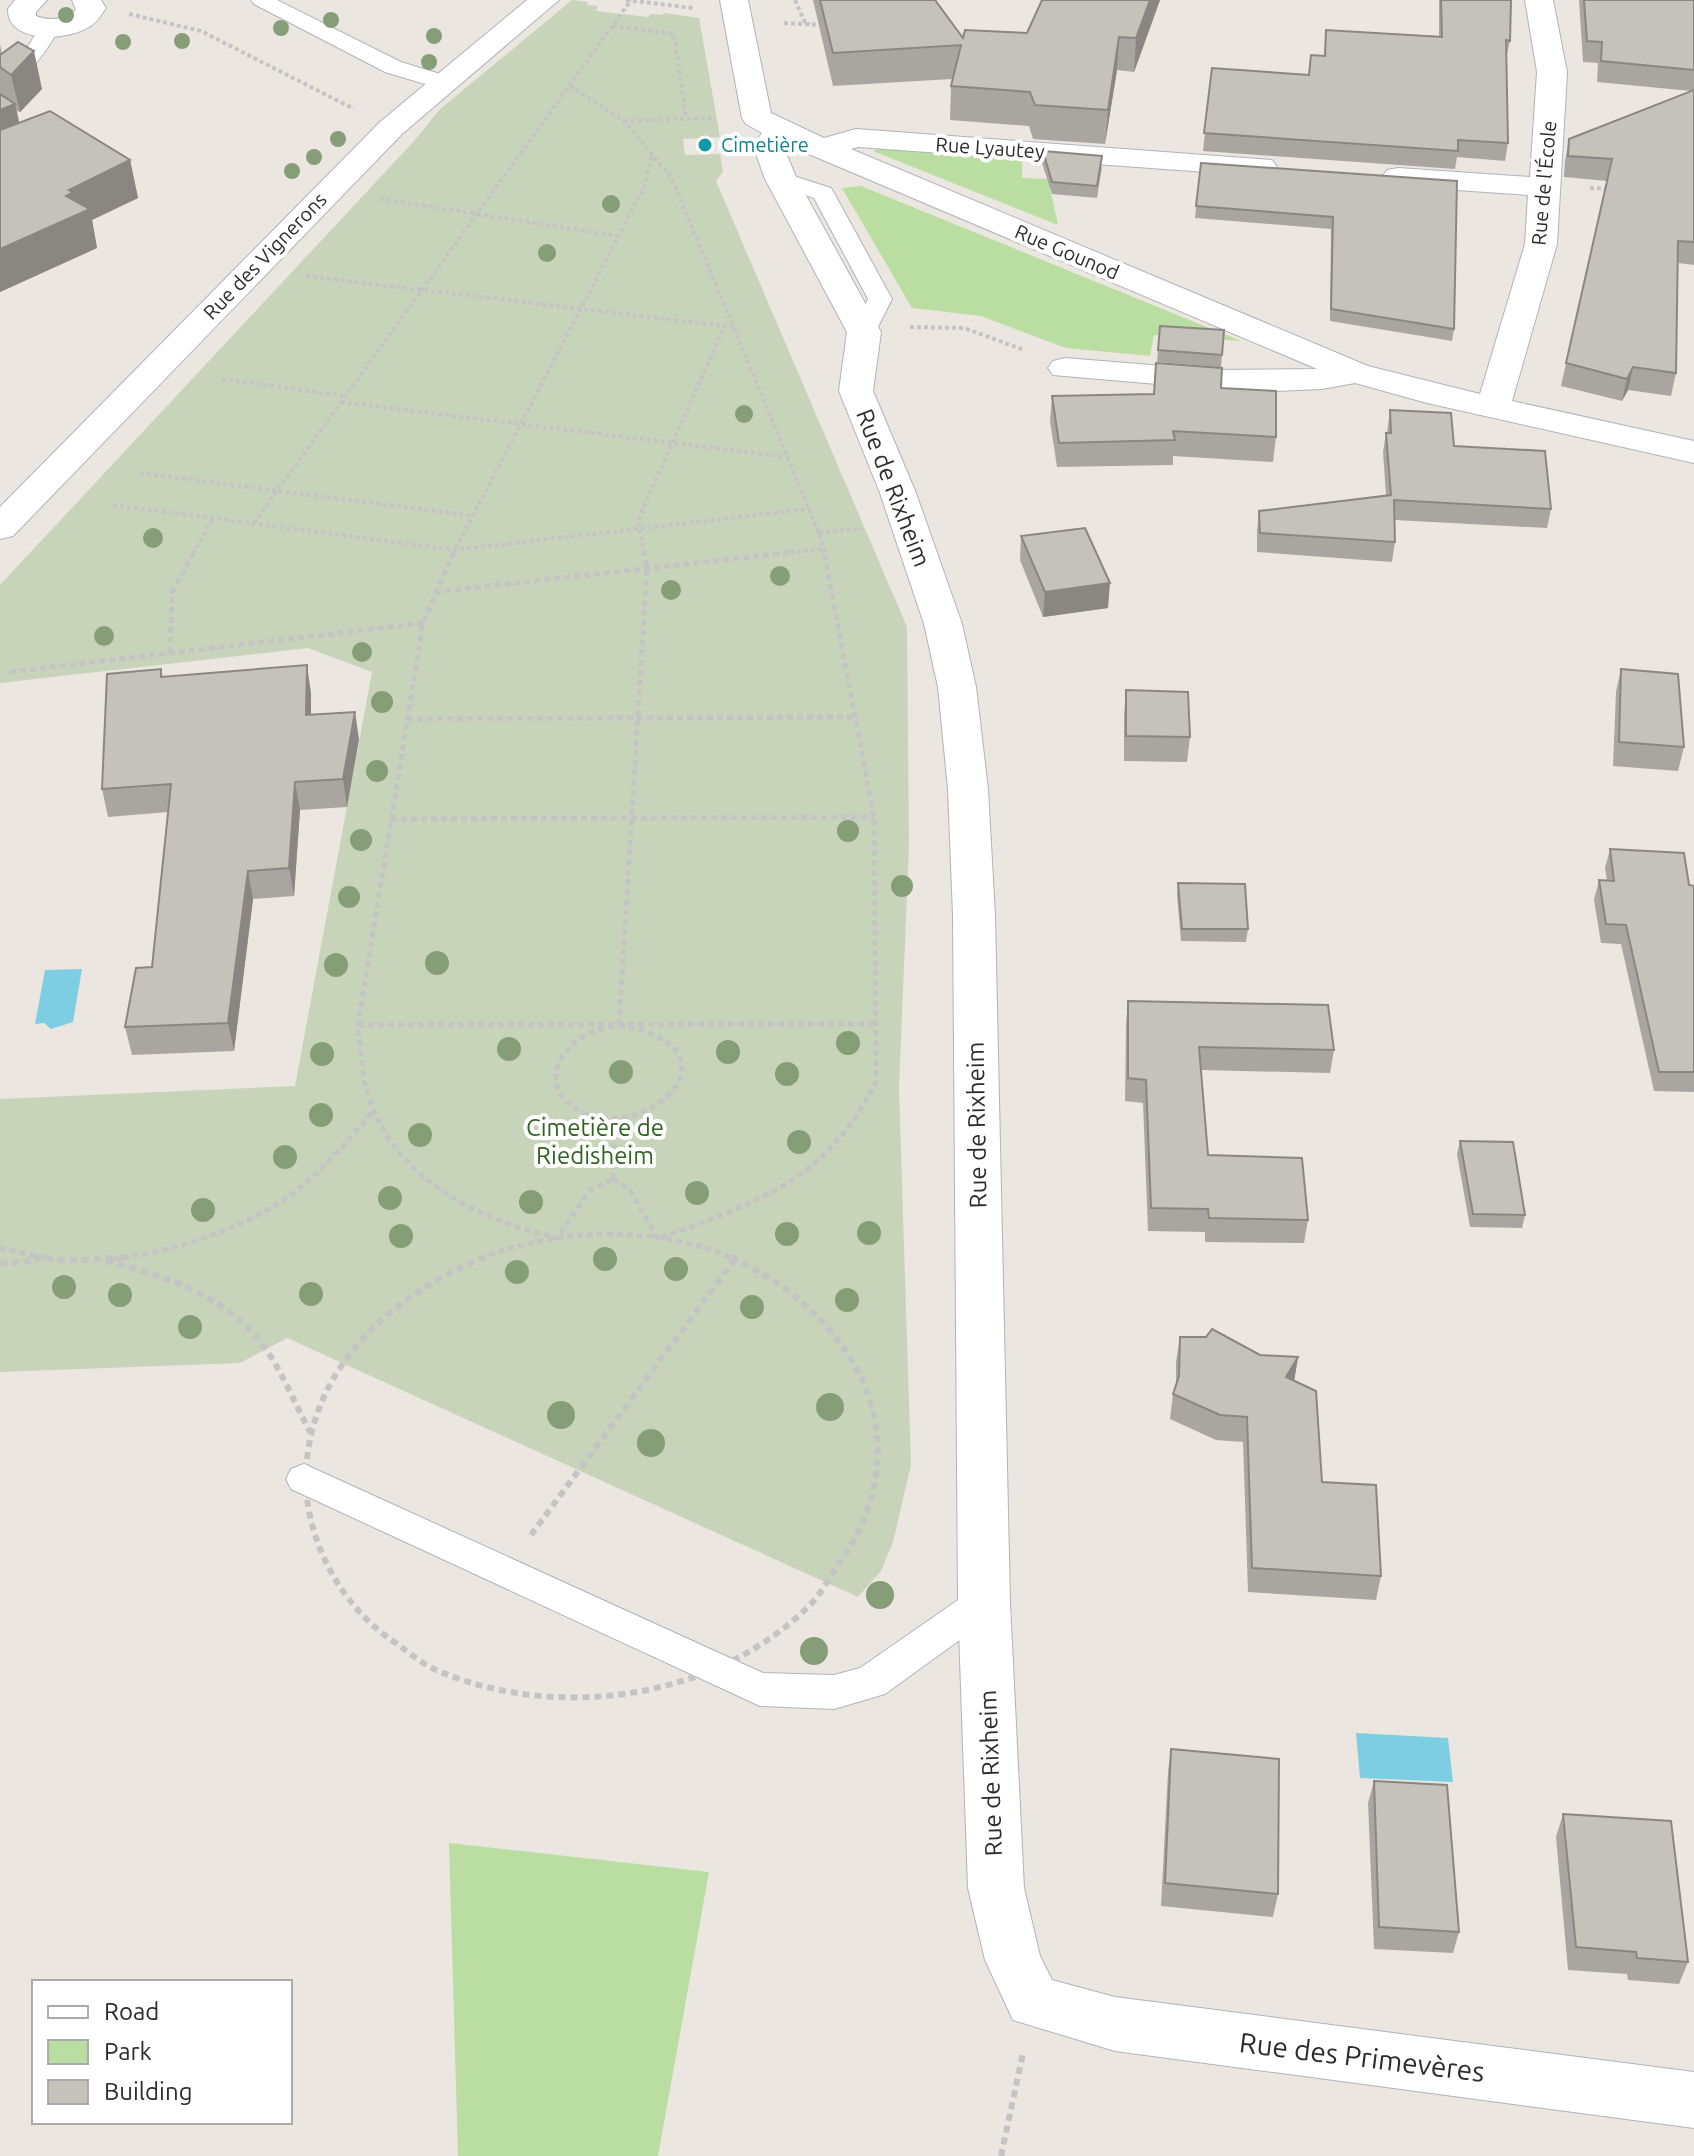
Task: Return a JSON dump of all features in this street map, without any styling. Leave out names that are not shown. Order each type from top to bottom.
[{"type":"street","name":"Rue des Vignerons","points":[[0,528],[391,128],[545,0]]},
{"type":"street","points":[[734,0],[757,118],[779,130],[768,146],[781,179],[864,332]]},
{"type":"street","name":"Rue de l'École","points":[[1493,408],[1541,244],[1552,72],[1539,0]]},
{"type":"street","points":[[23,1],[22,20],[50,27],[74,23],[88,7]]},
{"type":"street","name":"Rue Gounod","points":[[779,130],[1356,373],[1493,408],[1694,452]]},
{"type":"street","name":"Rue Lyautey","points":[[821,149],[856,138],[1296,170]]},
{"type":"street","points":[[1373,175],[1543,187]]},
{"type":"street","name":"Rue de Rixheim","points":[[864,332],[856,391],[898,493],[943,624],[957,687],[968,789],[974,915],[984,1602],[996,1888],[1013,1960],[1033,2001]]},
{"type":"street","name":"Rue Gounod","points":[[1065,368],[1280,383],[1324,380],[1356,373]]},
{"type":"street","name":"Rue des Primevères","points":[[1033,2001],[1115,2024],[1694,2100]]},
{"type":"lane","points":[[261,0],[393,67],[445,83]]},
{"type":"lane","points":[[0,86],[34,53],[50,27]]},
{"type":"lane","points":[[304,1479],[760,1689],[834,1692],[884,1675],[984,1602]]},
{"type":"path","points":[[254,523],[629,0],[703,8]]},
{"type":"path","points":[[795,0],[805,22],[815,25]]},
{"type":"path","points":[[88,7],[201,31],[391,128]]},
{"type":"path","points":[[779,22],[824,25]]},
{"type":"path","points":[[613,26],[674,34],[686,118]]},
{"type":"path","points":[[570,86],[624,121],[671,177],[788,457],[823,549],[874,817],[876,1082],[863,1113],[840,1143],[808,1172],[772,1194],[658,1239]]},
{"type":"path","points":[[624,121],[717,117]]},
{"type":"path","points":[[557,1238],[517,1230],[443,1192],[399,1157],[373,1111],[364,1080],[358,1025],[423,623],[455,550],[644,187],[652,153]]},
{"type":"path","points":[[1584,187],[1614,190]]},
{"type":"path","points":[[379,199],[619,236]]},
{"type":"path","points":[[307,275],[733,327]]},
{"type":"path","points":[[864,332],[923,325],[964,328],[1065,368]]},
{"type":"path","points":[[619,1025],[647,568],[638,520],[724,328]]},
{"type":"path","points":[[222,379],[345,396]]},
{"type":"path","points":[[341,402],[788,457]]},
{"type":"path","points":[[140,473],[473,516]]},
{"type":"path","points":[[113,505],[455,550],[809,509]]},
{"type":"path","points":[[170,653],[172,593],[213,518]]},
{"type":"path","points":[[819,533],[866,527]]},
{"type":"path","points":[[435,592],[823,549]]},
{"type":"path","points":[[10,672],[423,623]]},
{"type":"path","points":[[407,719],[856,717]]},
{"type":"path","points":[[391,819],[874,817]]},
{"type":"path","points":[[358,1025],[876,1024]]},
{"type":"path","points":[[619,1025],[640,1027],[659,1034],[673,1045],[682,1060],[681,1076],[675,1092],[660,1105],[640,1114],[615,1118],[580,1111],[565,1101],[556,1088],[553,1073],[556,1058],[573,1040],[599,1028],[619,1025]]},
{"type":"path","points":[[0,1264],[102,1259],[163,1252],[234,1225],[294,1193],[335,1157],[373,1111]]},
{"type":"path","points":[[613,1179],[615,1118]]},
{"type":"path","points":[[613,1179],[630,1190],[658,1239]]},
{"type":"path","points":[[557,1238],[590,1190],[613,1179]]},
{"type":"path","points":[[615,1234],[674,1241],[735,1259],[782,1283],[824,1319],[855,1361],[874,1410],[879,1462],[869,1515],[844,1566],[805,1613],[753,1652],[692,1680],[624,1697],[555,1700],[487,1689],[425,1666],[374,1631],[336,1588],[312,1538],[304,1479],[310,1432],[329,1384],[359,1341],[400,1303],[447,1273],[500,1251],[557,1238],[615,1234]]},
{"type":"path","points":[[0,1248],[44,1260]]},
{"type":"path","points":[[102,1259],[155,1272],[199,1290],[228,1308],[266,1349],[310,1432]]},
{"type":"path","points":[[504,1572],[735,1259]]},
{"type":"path","points":[[1001,2156],[1033,2001]]},
{"type":"green space","name":"Cimetière de Riedisheim","points":[[572,0],[598,6],[596,11],[648,17],[664,13],[699,18],[720,137],[683,139],[685,155],[720,154],[723,172],[716,181],[907,627],[909,846],[899,1088],[911,1465],[893,1542],[881,1571],[858,1597],[287,1338],[240,1363],[0,1372],[0,1099],[295,1086],[372,672],[308,648],[0,683],[0,585],[415,140],[439,110]]},
{"type":"green space","points":[[885,147],[1022,158],[1022,178],[1048,179],[1058,225],[873,151]]},
{"type":"green space","points":[[861,186],[1241,341],[1154,335],[1150,356],[1066,348],[981,316],[912,308],[842,188]]},
{"type":"green space","points":[[449,1843],[709,1872],[658,2156],[458,2156]]},
{"type":"water","points":[[82,969],[73,1022],[51,1029],[44,1023],[35,1024],[45,970]]},
{"type":"water","points":[[1356,1733],[1448,1738],[1453,1782],[1360,1778]]},
{"type":"building","points":[[820,0],[935,0],[963,38],[965,30],[1027,33],[1042,0],[1150,0],[1136,38],[1119,37],[1108,110],[1035,105],[1030,92],[951,86],[961,45],[833,53]]},
{"type":"building","points":[[1441,0],[1511,0],[1510,41],[1506,40],[1508,143],[1458,140],[1458,151],[1204,133],[1212,68],[1309,75],[1311,55],[1325,56],[1326,30],[1442,37]]},
{"type":"building","points":[[1584,0],[1694,0],[1694,70],[1601,61],[1602,42],[1587,41]]},
{"type":"building","points":[[18,42],[34,51],[11,75],[0,67],[0,55]]},
{"type":"building","points":[[1694,90],[1694,242],[1678,241],[1676,373],[1633,367],[1627,379],[1566,363],[1612,159],[1568,156],[1569,139]]},
{"type":"building","points":[[0,94],[15,104],[0,110]]},
{"type":"building","points":[[50,111],[130,160],[69,190],[73,192],[66,196],[90,209],[0,249],[0,130]]},
{"type":"building","points":[[1043,151],[1102,156],[1097,186],[1052,182]]},
{"type":"building","points":[[1201,163],[1457,181],[1454,329],[1331,309],[1333,217],[1196,206]]},
{"type":"building","points":[[1160,326],[1224,330],[1222,355],[1158,350]]},
{"type":"building","points":[[1156,363],[1222,368],[1221,388],[1276,391],[1276,437],[1173,431],[1175,440],[1059,443],[1052,396],[1154,394]]},
{"type":"building","points":[[1390,410],[1451,413],[1454,446],[1545,451],[1551,509],[1394,500],[1395,542],[1260,533],[1259,511],[1391,495],[1386,433],[1391,433]]},
{"type":"building","points":[[1085,528],[1110,583],[1045,592],[1021,536]]},
{"type":"building","points":[[307,665],[306,715],[355,712],[343,779],[295,782],[289,868],[248,871],[228,1023],[125,1027],[136,968],[152,967],[171,784],[102,789],[107,674],[161,669],[161,677]]},
{"type":"building","points":[[1621,669],[1678,674],[1684,747],[1619,742]]},
{"type":"building","points":[[1126,690],[1188,692],[1190,737],[1126,736]]},
{"type":"building","points":[[1610,849],[1684,853],[1689,885],[1694,886],[1694,1072],[1659,1072],[1626,925],[1606,924],[1599,880],[1614,881]]},
{"type":"building","points":[[1178,883],[1245,884],[1248,929],[1182,929]]},
{"type":"building","points":[[1128,1001],[1328,1005],[1334,1050],[1199,1047],[1208,1155],[1302,1158],[1308,1220],[1209,1218],[1208,1209],[1151,1208],[1146,1080],[1128,1078]]},
{"type":"building","points":[[1460,1141],[1513,1142],[1525,1215],[1473,1214]]},
{"type":"building","points":[[1212,1329],[1260,1355],[1298,1357],[1286,1377],[1316,1391],[1322,1482],[1376,1485],[1381,1576],[1252,1568],[1247,1417],[1220,1415],[1173,1394],[1179,1376],[1180,1337],[1206,1337]]},
{"type":"building","points":[[1171,1749],[1279,1759],[1278,1894],[1165,1883]]},
{"type":"building","points":[[1374,1781],[1447,1785],[1459,1932],[1379,1927]]},
{"type":"building","points":[[1563,1814],[1671,1821],[1688,1962],[1637,1958],[1636,1952],[1576,1947]]},
{"type":"place","name":"Cimetière","points":[[705,145]]}]
